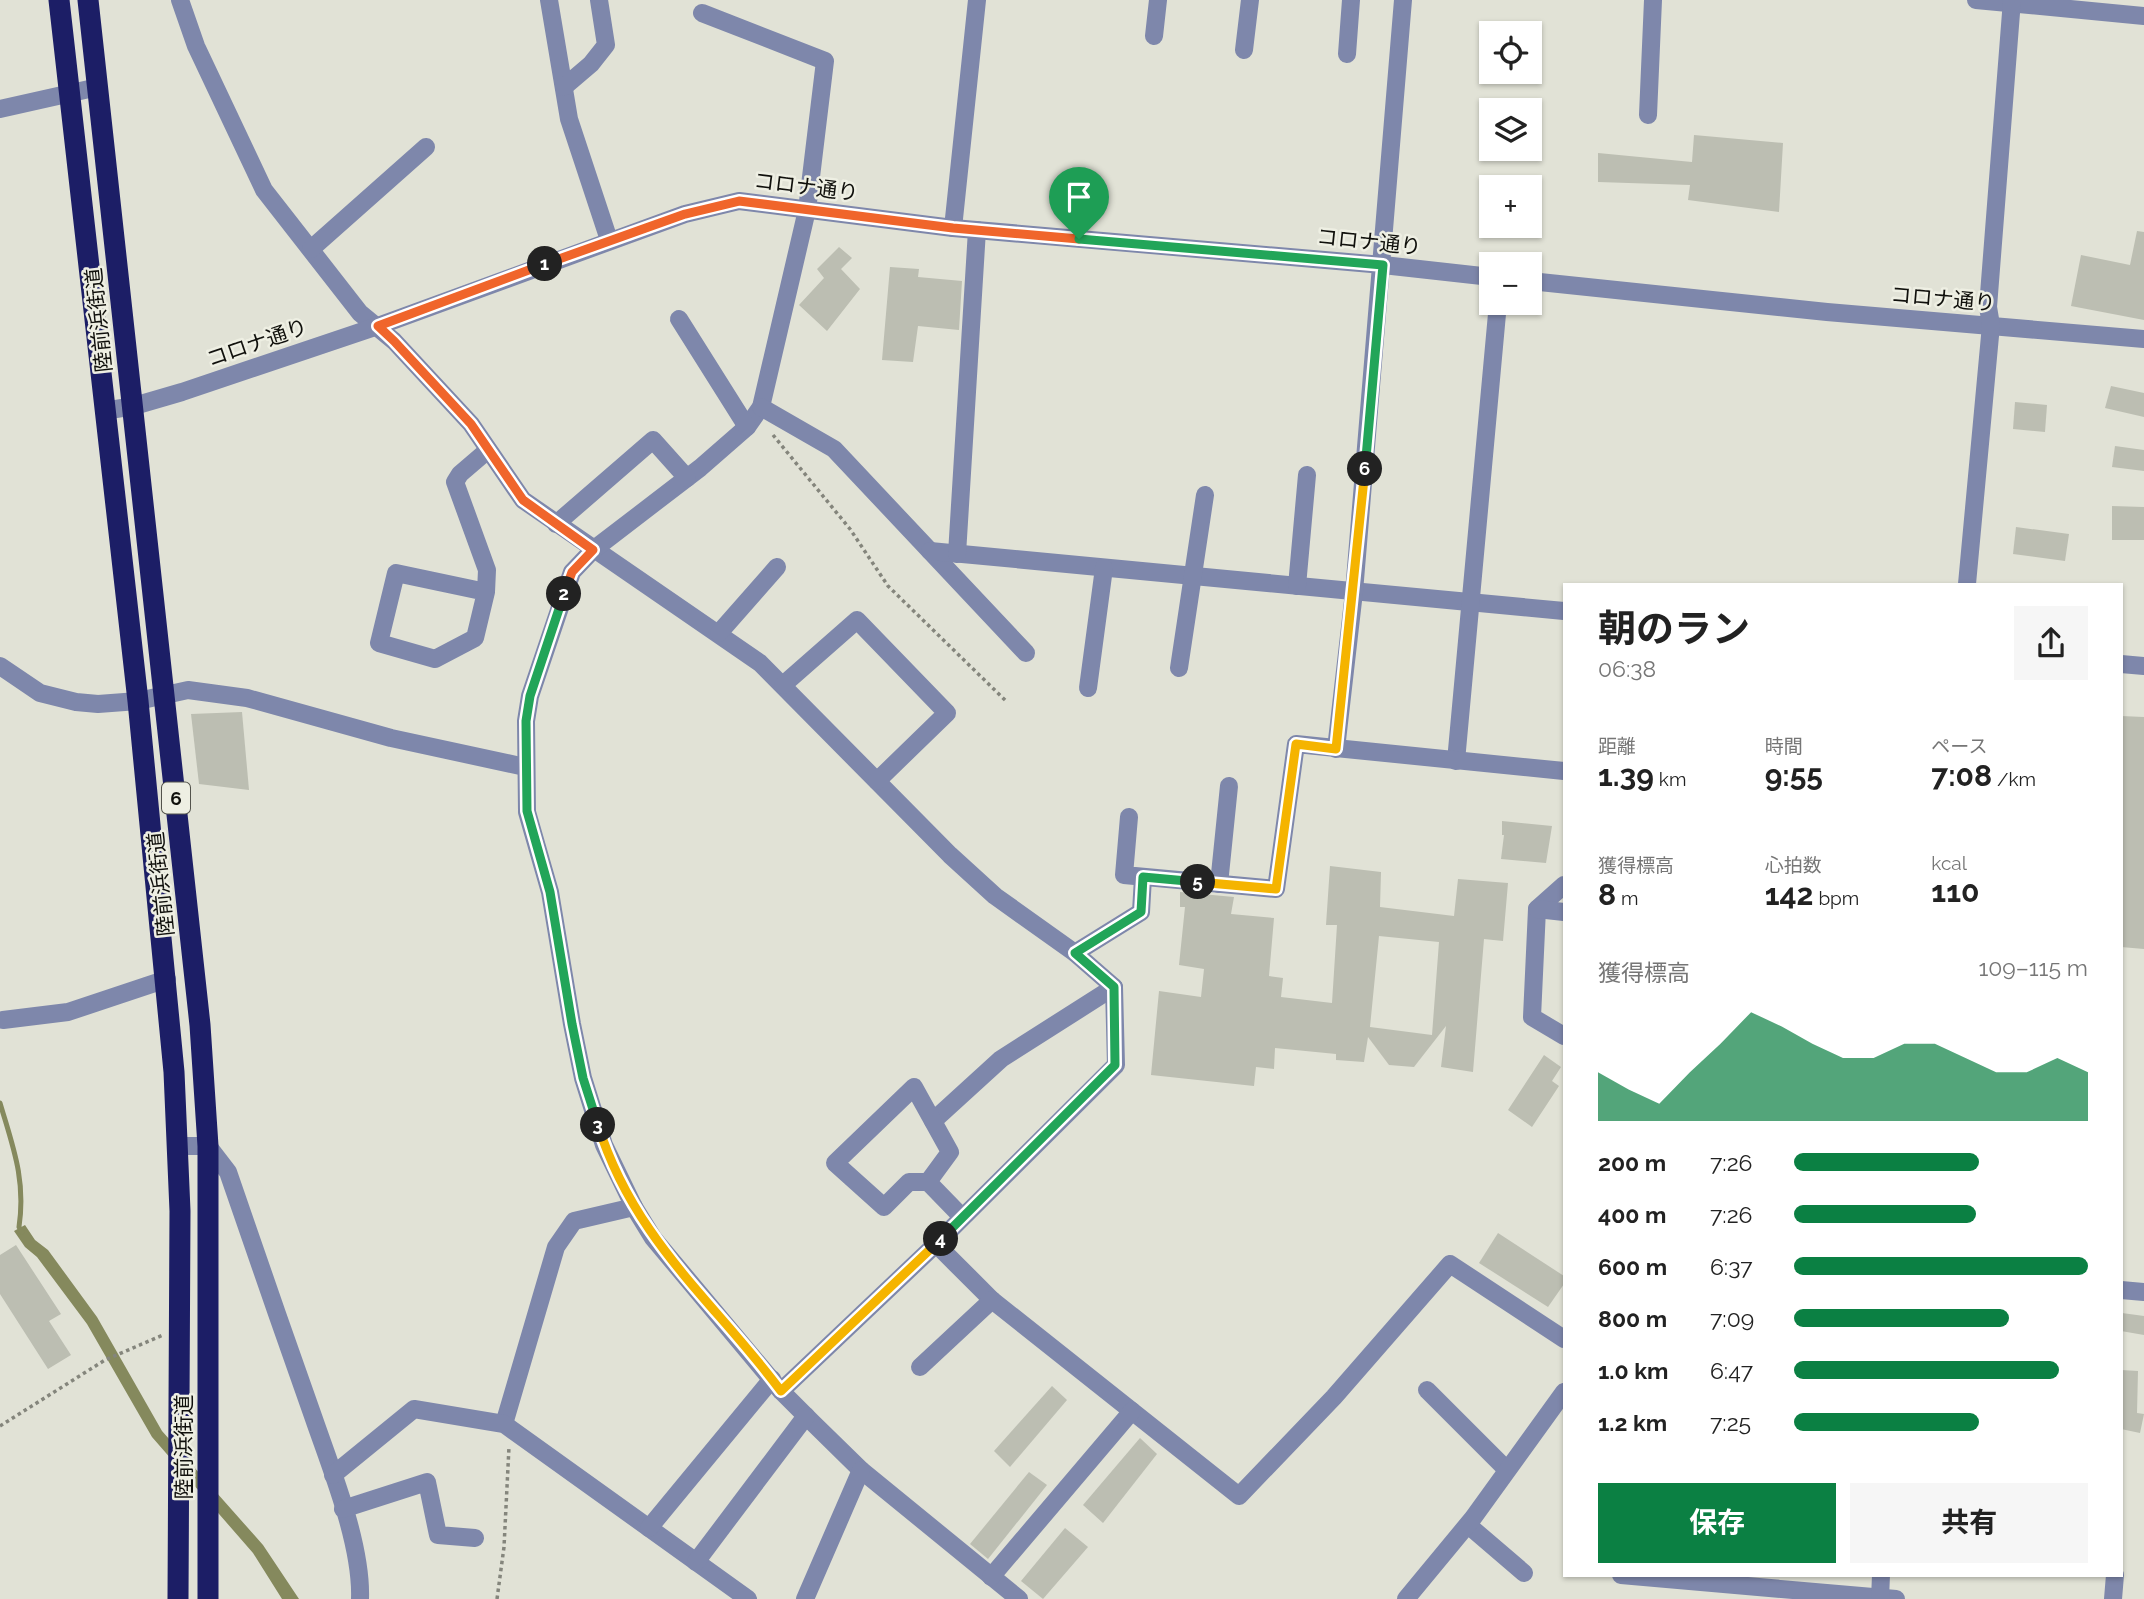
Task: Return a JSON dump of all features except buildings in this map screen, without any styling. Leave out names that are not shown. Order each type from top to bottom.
[{"type":"highway","name":"陸前浜街道","points":[[59,0],[167,979],[177,1146],[178,1599]]},
{"type":"highway","name":"陸前浜街道","points":[[88,0],[201,1025],[208,1146],[208,1599]]},
{"type":"street","points":[[180,0],[196,46],[264,190],[360,313],[394,341],[471,424],[523,500],[760,663],[950,855],[995,895],[1075,953],[1114,987],[1115,1065],[936,1244],[777,1385],[649,1528]]},
{"type":"street","points":[[549,0],[569,119],[609,240]]},
{"type":"street","points":[[564,87],[591,64],[606,45],[599,0]]},
{"type":"street","points":[[953,228],[977,0]]},
{"type":"street","points":[[1154,36],[1158,0]]},
{"type":"street","points":[[1244,50],[1250,0]]},
{"type":"street","points":[[1347,54],[1351,0]]},
{"type":"street","points":[[1336,749],[1354,592],[1403,0]]},
{"type":"street","points":[[1648,115],[1653,0]]},
{"type":"street","points":[[1976,0],[2094,6],[2144,16]]},
{"type":"street","points":[[1967,583],[1991,325],[1988,307],[2012,2]]},
{"type":"street","points":[[702,13],[825,61],[807,210],[754,416],[687,478],[593,550],[572,572],[530,696],[526,721],[527,811],[550,892],[583,1078],[604,1145],[634,1207],[653,1238],[806,1416],[861,1470],[1019,1599]]},
{"type":"street","points":[[0,109],[98,87]]},
{"type":"street","points":[[311,249],[426,147]]},
{"type":"street","name":"コロナ通り","points":[[104,411],[134,407],[378,326],[685,214],[739,201],[953,228],[1479,276]]},
{"type":"street","points":[[957,554],[978,230]]},
{"type":"street","name":"コロナ通り","points":[[1542,282],[1827,312],[2144,340]]},
{"type":"street","points":[[1456,761],[1497,315]]},
{"type":"street","points":[[679,319],[754,416],[834,449],[1026,653]]},
{"type":"street","points":[[556,524],[653,440],[687,478]]},
{"type":"street","points":[[486,592],[396,573],[379,643],[435,659],[475,638],[486,592],[487,570],[455,482],[460,474],[488,450]]},
{"type":"street","points":[[1297,586],[1307,475]]},
{"type":"street","points":[[1179,668],[1205,495]]},
{"type":"street","points":[[930,551],[1563,611]]},
{"type":"street","points":[[719,633],[777,567]]},
{"type":"street","points":[[1088,688],[1104,568]]},
{"type":"street","points":[[783,685],[857,620],[947,713],[877,780]]},
{"type":"street","points":[[2123,664],[2144,666]]},
{"type":"street","points":[[0,666],[40,692],[76,702],[98,704],[138,701],[188,690],[247,698],[391,738],[525,767]]},
{"type":"street","points":[[1129,817],[1124,875],[1276,889],[1296,744],[1563,771]]},
{"type":"street","points":[[1219,884],[1229,786]]},
{"type":"street","points":[[1075,953],[1141,912],[1143,877]]},
{"type":"street","points":[[1563,887],[1537,909],[1532,1017],[1563,1036]]},
{"type":"street","points":[[1537,909],[1563,912]]},
{"type":"street","points":[[3,1020],[68,1012],[167,979]]},
{"type":"street","points":[[933,1121],[1001,1059],[1114,987]]},
{"type":"street","points":[[928,1182],[950,1152],[914,1087],[835,1163],[884,1207],[909,1182],[928,1182],[962,1217]]},
{"type":"street","points":[[177,1146],[208,1146],[228,1172],[333,1475],[361,1583],[360,1599]]},
{"type":"street","points":[[507,1426],[556,1247],[574,1221],[634,1207]]},
{"type":"street","points":[[936,1244],[992,1300],[1239,1496],[1334,1397],[1450,1264],[1563,1338]]},
{"type":"street","points":[[2123,1290],[2144,1292]]},
{"type":"street","points":[[920,1367],[992,1300]]},
{"type":"street","points":[[1427,1390],[1507,1470]]},
{"type":"street","points":[[1413,1596],[1468,1525],[1563,1392]]},
{"type":"street","points":[[333,1475],[414,1409],[507,1426],[748,1599]]},
{"type":"street","points":[[991,1577],[1132,1411]]},
{"type":"street","points":[[695,1562],[806,1416]]},
{"type":"street","points":[[805,1599],[861,1470]]},
{"type":"street","points":[[343,1509],[427,1482],[438,1535],[475,1538]]},
{"type":"street","points":[[1468,1525],[1524,1573]]},
{"type":"street","points":[[1637,1577],[1774,1594],[1886,1599],[1881,1577]]},
{"type":"street","points":[[2113,1599],[2115,1577]]},
{"type":"path","points":[[754,416],[850,529],[888,586],[1006,701]]},
{"type":"path","points":[[0,1426],[104,1360],[133,1345],[179,1329]]},
{"type":"path","points":[[497,1599],[507,1507],[507,1426]]},
{"type":"shaded area","points":[[25,1225],[35,1240],[48,1250],[97,1317],[162,1431],[263,1545],[299,1599],[282,1599],[253,1553],[152,1437],[87,1324],[14,1231]]},
{"type":"waterway","points":[[0,1103],[17,1164],[21,1194],[19,1227],[22,1232]]},
{"type":"route","points":[[739,201],[953,228],[1079,239],[1383,265],[1354,592],[1336,749],[1296,744],[1276,889],[1143,877],[1141,912],[1075,953],[1114,987],[1115,1065],[936,1244],[781,1391],[653,1238],[634,1207],[604,1145],[583,1078],[550,892],[527,811],[525,767],[526,721],[530,696],[572,572],[593,550],[523,500],[471,424],[378,326],[609,240],[685,214],[739,201]]}]
